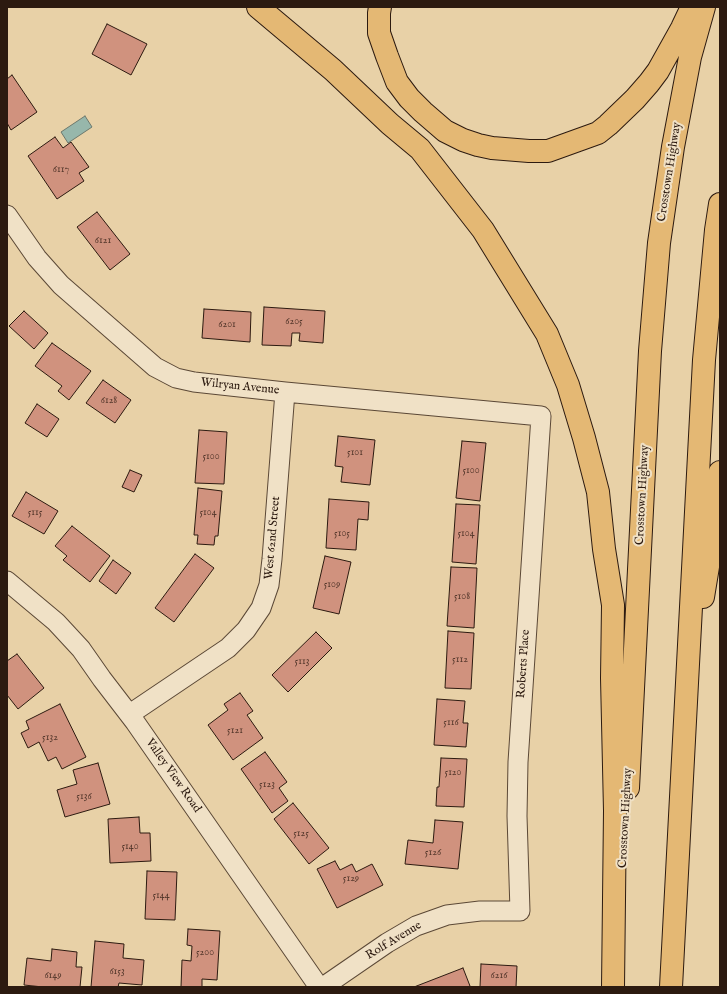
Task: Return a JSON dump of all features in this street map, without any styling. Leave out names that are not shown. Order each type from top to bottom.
[{"type":"highway","points":[[258,7],[333,70],[390,124],[420,149],[483,230],[547,334],[568,385],[598,492],[604,549],[613,605],[612,678],[615,811],[613,987]]},
{"type":"highway","points":[[380,7],[379,33],[397,82],[409,98],[445,131],[463,140],[492,148],[548,151],[598,133],[635,99],[658,71],[692,7]]},
{"type":"highway","name":"Crosstown Highway","points":[[617,987],[650,351],[659,250],[673,147],[690,57],[704,7]]},
{"type":"highway","points":[[671,987],[704,360],[716,230],[720,204]]},
{"type":"highway","points":[[685,706],[714,530],[720,472]]},
{"type":"street","name":"Wilryan Avenue","points":[[7,215],[37,258],[61,284],[155,367],[176,378],[194,382],[285,392],[541,416]]},
{"type":"street","name":"West 62nd Street","points":[[130,714],[228,648],[246,630],[261,608],[269,585],[272,559],[285,392]]},
{"type":"street","name":"Roberts Place","points":[[520,911],[517,816],[518,762],[541,416]]},
{"type":"street","name":"Valley View Road","points":[[7,581],[56,622],[81,649],[102,679],[130,714],[319,987]]},
{"type":"street","name":"Rolf Avenue","points":[[323,987],[387,943],[416,926],[447,915],[480,911],[520,911]]},
{"type":"shaded area","points":[[85,116],[92,127],[68,143],[61,132]]},
{"type":"building","points":[[107,24],[147,44],[131,75],[92,54]]},
{"type":"building","points":[[12,75],[37,112],[11,130],[7,123],[7,79]]},
{"type":"building","points":[[55,137],[63,148],[71,142],[89,167],[79,173],[84,181],[57,199],[28,156]]},
{"type":"building","points":[[97,212],[130,254],[110,270],[77,227]]},
{"type":"building","points":[[264,307],[325,311],[323,343],[299,341],[300,333],[292,333],[291,346],[262,345]]},
{"type":"building","points":[[204,309],[251,312],[250,342],[202,338]]},
{"type":"building","points":[[24,311],[48,333],[34,349],[9,326]]},
{"type":"building","points":[[52,343],[91,371],[69,400],[58,391],[62,386],[35,366]]},
{"type":"building","points":[[103,380],[131,400],[115,423],[86,403]]},
{"type":"building","points":[[37,404],[59,419],[47,437],[25,423]]},
{"type":"building","points":[[199,430],[227,432],[224,484],[195,483]]},
{"type":"building","points":[[338,436],[375,440],[370,485],[341,482],[343,467],[335,466]]},
{"type":"building","points":[[462,441],[486,443],[480,501],[456,498]]},
{"type":"building","points":[[130,470],[142,475],[134,492],[122,487]]},
{"type":"building","points":[[198,488],[222,491],[218,536],[215,536],[214,545],[197,544],[198,535],[194,535]]},
{"type":"building","points":[[26,492],[58,511],[44,534],[12,516]]},
{"type":"building","points":[[329,499],[369,502],[368,520],[358,519],[356,550],[326,548]]},
{"type":"building","points":[[456,504],[480,505],[476,564],[452,562]]},
{"type":"building","points":[[72,526],[110,556],[90,582],[63,560],[67,556],[55,546]]},
{"type":"building","points":[[195,554],[214,568],[174,622],[155,608]]},
{"type":"building","points":[[325,556],[351,562],[339,614],[313,608]]},
{"type":"building","points":[[113,560],[131,573],[116,594],[99,581]]},
{"type":"building","points":[[451,567],[477,568],[474,628],[447,626]]},
{"type":"building","points":[[448,631],[474,633],[471,689],[445,688]]},
{"type":"building","points":[[316,632],[332,648],[288,692],[272,675]]},
{"type":"building","points":[[17,654],[44,688],[18,709],[7,695],[7,661]]},
{"type":"building","points":[[240,693],[253,711],[247,715],[263,738],[233,760],[208,725],[228,710],[224,704]]},
{"type":"building","points":[[437,699],[465,701],[463,723],[468,723],[466,747],[434,745]]},
{"type":"building","points":[[60,704],[86,757],[62,769],[56,757],[48,761],[39,742],[28,748],[21,733],[29,729],[26,721]]},
{"type":"building","points":[[265,752],[287,782],[279,788],[288,801],[272,813],[241,769]]},
{"type":"building","points":[[441,758],[467,759],[464,807],[436,806]]},
{"type":"building","points":[[98,763],[110,804],[65,817],[57,790],[77,784],[73,770]]},
{"type":"building","points":[[293,803],[329,848],[309,864],[274,819]]},
{"type":"building","points":[[139,817],[140,833],[150,833],[151,861],[110,863],[108,819]]},
{"type":"building","points":[[435,820],[463,822],[458,869],[405,864],[408,840],[433,843]]},
{"type":"building","points":[[335,861],[340,870],[352,864],[356,872],[372,864],[383,885],[337,908],[317,869]]},
{"type":"building","points":[[147,871],[177,872],[175,920],[145,919]]},
{"type":"building","points":[[188,929],[220,931],[217,980],[202,979],[202,987],[181,987],[182,960],[191,961],[192,946],[187,945]]},
{"type":"building","points":[[95,941],[124,944],[123,958],[144,960],[142,985],[119,983],[118,987],[91,987]]},
{"type":"building","points":[[52,949],[77,952],[76,967],[82,967],[80,987],[43,987],[24,985],[27,958],[51,961]]},
{"type":"building","points":[[481,964],[517,966],[516,987],[480,987]]},
{"type":"building","points":[[463,968],[470,986],[468,987],[414,987]]}]
